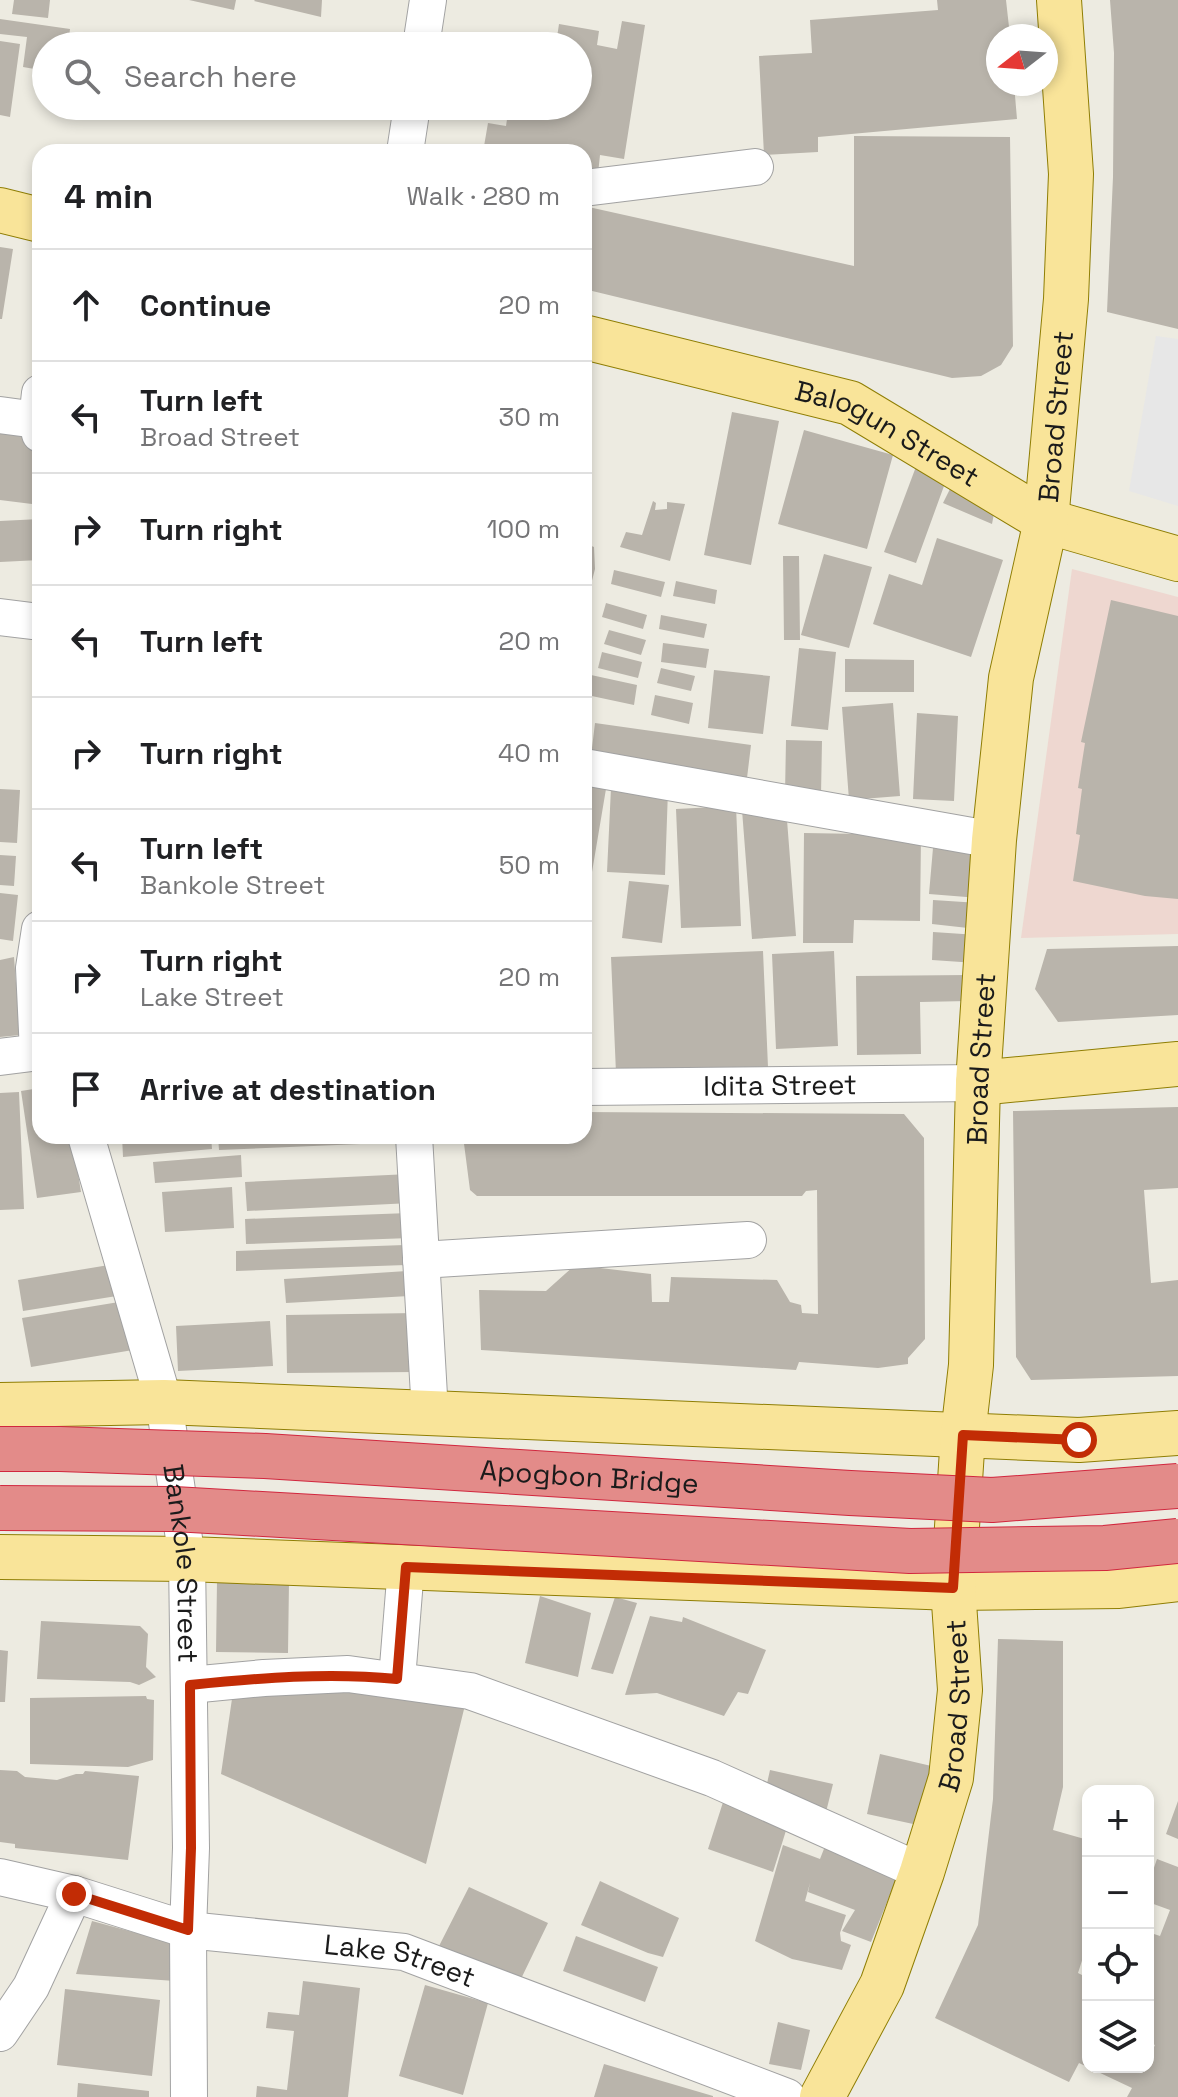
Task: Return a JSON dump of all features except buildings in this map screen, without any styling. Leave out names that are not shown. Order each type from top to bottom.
[{"type":"highway","name":"Apogbon Bridge","points":[[0,1449],[265,1456],[992,1500],[1178,1486]]},
{"type":"highway","name":"Apogbon Bridge","points":[[0,1508],[174,1509],[910,1551],[1105,1548],[1178,1541]]},
{"type":"main road","name":"Broad Street","points":[[822,2097],[882,1985],[922,1872],[953,1764],[960,1690],[953,1588],[971,1365],[978,1083],[994,840],[1011,678],[1046,521],[1066,299],[1071,174],[1059,0]]},
{"type":"main road","points":[[0,210],[32,218]]},
{"type":"main road","name":"Balogun Street","points":[[592,339],[850,403],[1046,521],[1178,559]]},
{"type":"main road","points":[[978,1083],[1178,1064]]},
{"type":"main road","points":[[0,1405],[164,1402],[1079,1440],[1178,1433]]},
{"type":"main road","points":[[0,1557],[187,1559],[953,1588],[1119,1586],[1178,1579]]},
{"type":"street","points":[[423,32],[428,0]]},
{"type":"street","points":[[406,144],[410,120]]},
{"type":"street","points":[[592,187],[755,167]]},
{"type":"street","points":[[0,415],[32,416]]},
{"type":"street","points":[[0,617],[32,621]]},
{"type":"street","points":[[592,768],[994,840]]},
{"type":"street","points":[[0,1057],[32,1053]]},
{"type":"street","name":"Idita Street","points":[[592,1087],[978,1083]]},
{"type":"street","name":"Bankole Street","points":[[88,1144],[164,1402],[187,1559],[191,1848],[189,2097]]},
{"type":"street","points":[[414,1144],[430,1413]]},
{"type":"street","points":[[421,1260],[748,1240]]},
{"type":"street","points":[[397,1679],[406,1567]]},
{"type":"street","points":[[190,1685],[348,1674],[470,1691],[712,1778],[922,1872]]},
{"type":"street","name":"Lake Street","points":[[0,1877],[74,1894],[188,1930],[404,1952],[787,2097]]},
{"type":"street","points":[[0,2033],[31,1987],[74,1894]]},
{"type":"shaded area","points":[[1156,336],[1178,339],[1178,506],[1129,491]]},
{"type":"shaded area","points":[[1072,569],[1178,597],[1178,934],[1021,938]]},
{"type":"route","points":[[74,1894],[188,1930],[190,1685],[348,1674],[397,1679],[406,1567],[953,1588],[963,1435],[1079,1440]]}]
